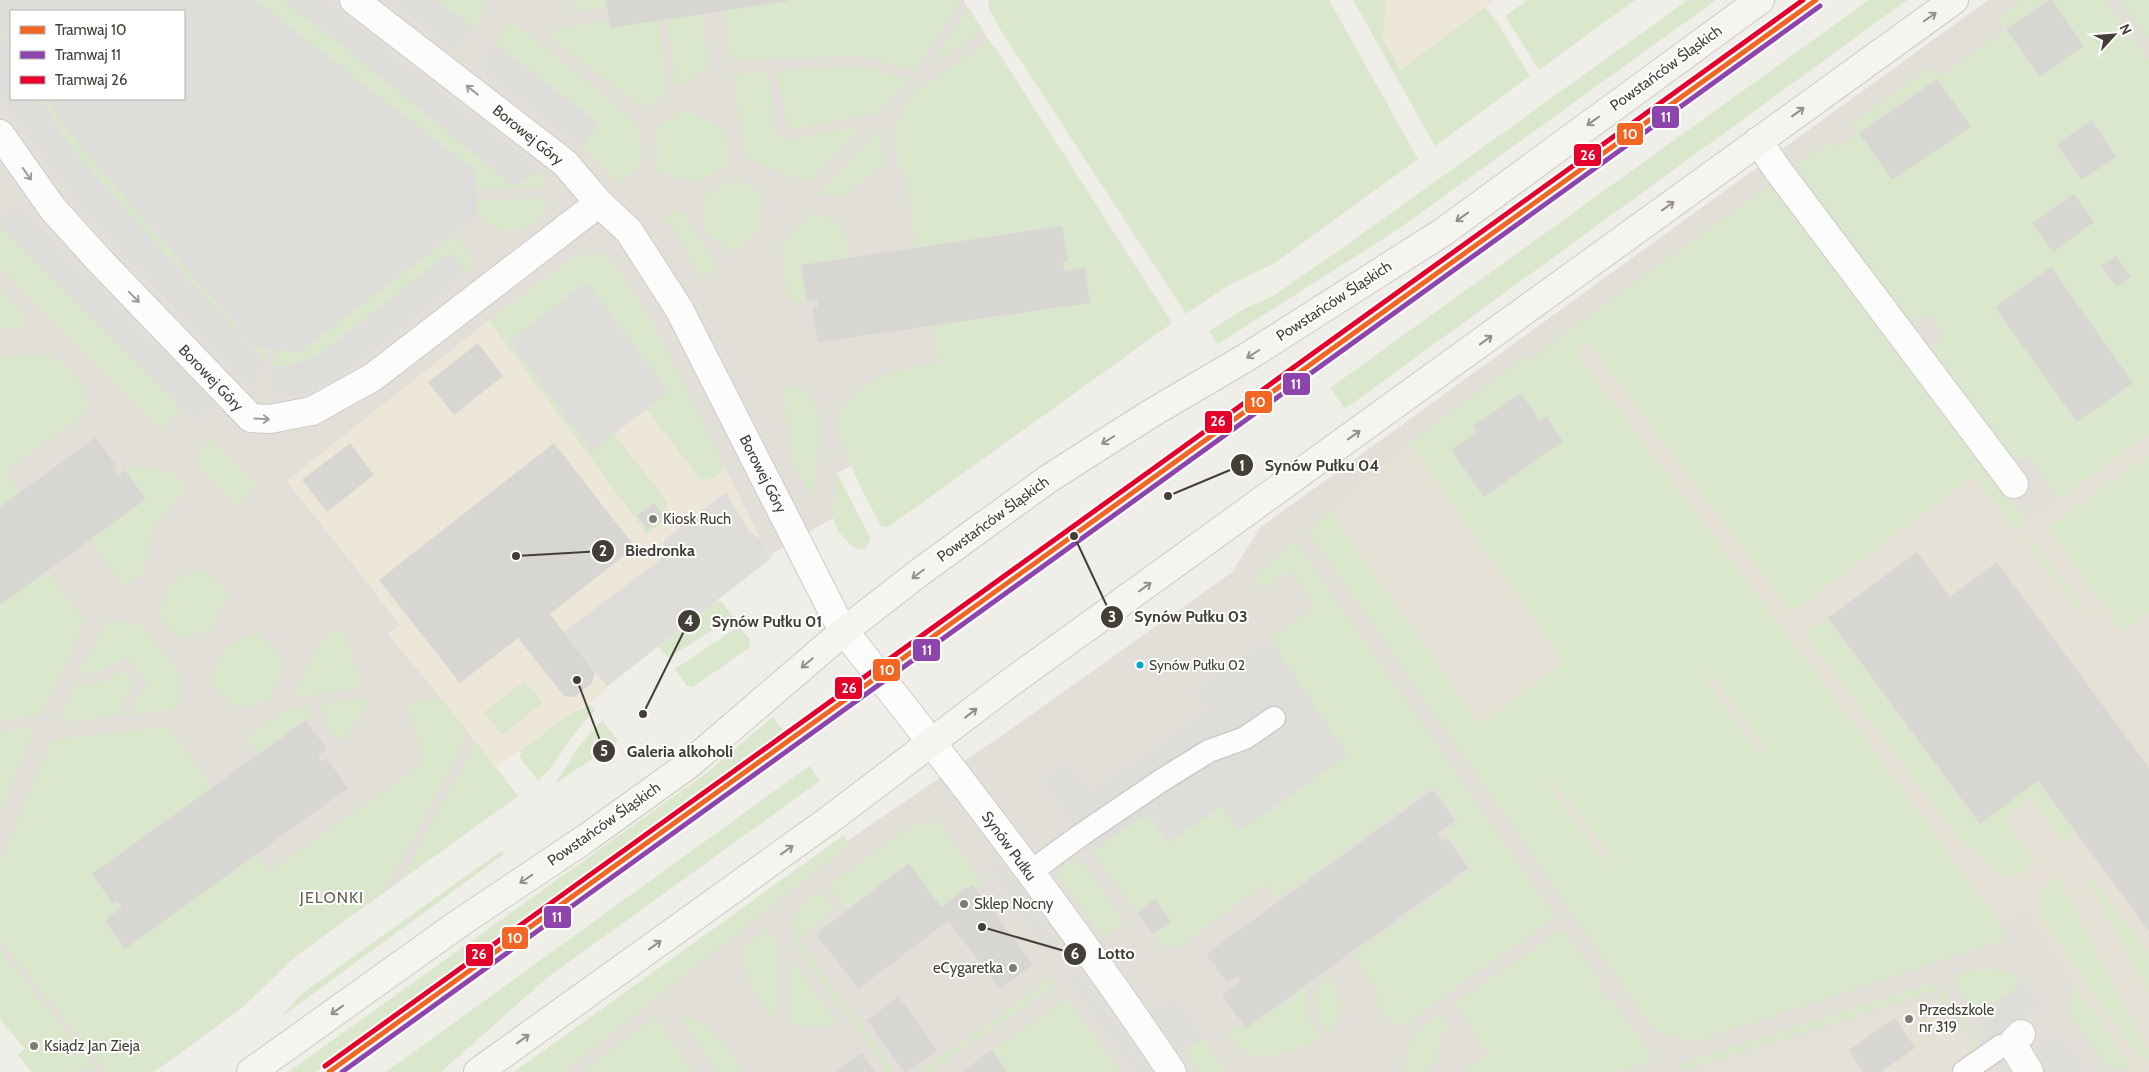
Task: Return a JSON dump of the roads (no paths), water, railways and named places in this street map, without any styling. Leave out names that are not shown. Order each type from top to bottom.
[{"type":"main road","name":"Powstańców Śląskich","points":[[251,1072],[461,922],[585,839],[688,765],[844,631],[920,572],[1048,479],[1150,414],[1247,357],[1443,232],[1760,0]]},
{"type":"main road","points":[[478,1072],[829,820],[1003,688],[1954,0]]},
{"type":"street","name":"Borowej Góry","points":[[354,0],[565,163],[599,203],[629,231],[679,309],[844,631],[932,743]]},
{"type":"street","name":"Borowej Góry","points":[[0,134],[53,209],[100,261],[251,418],[270,419],[312,411],[373,377],[599,203]]},
{"type":"street","points":[[1758,141],[1777,169],[2014,484]]},
{"type":"street","name":"Synów Pułku","points":[[932,743],[1029,873],[1172,1072]]},
{"type":"street","points":[[2018,1041],[2030,1072]]},
{"type":"lane","points":[[1029,873],[1081,834],[1162,780],[1209,751],[1245,738],[1274,718]]},
{"type":"lane","points":[[1964,1072],[2001,1046],[2008,1046],[2018,1041]]},
{"type":"tram line","name":"26","points":[[325,1066],[1803,0]]},
{"type":"tram line","name":"10","points":[[329,1072],[1816,0]]},
{"type":"tram line","name":"11","points":[[342,1072],[1820,6]]},
{"type":"place","name":"Synów Pułku 04","points":[[1168,496]]},
{"type":"place","name":"Kiosk Ruch","points":[[653,519]]},
{"type":"place","name":"Synów Pułku 03","points":[[1074,536]]},
{"type":"place","name":"Biedronka","points":[[516,556]]},
{"type":"place","name":"Synów Pułku 02","points":[[1140,665]]},
{"type":"place","name":"Galeria alkoholi","points":[[577,680]]},
{"type":"place","name":"Synów Pułku 01","points":[[643,714]]},
{"type":"place","name":"Sklep Nocny","points":[[964,904]]},
{"type":"place","name":"Lotto","points":[[982,927]]},
{"type":"place","name":"eCygaretka","points":[[1013,968]]},
{"type":"place","name":"Przedszkole nr 319","points":[[1909,1019]]},
{"type":"place","name":"Ksiądz Jan Zieja","points":[[34,1046]]},
{"type":"district","name":"JELONKI","points":[[332,897]]}]
